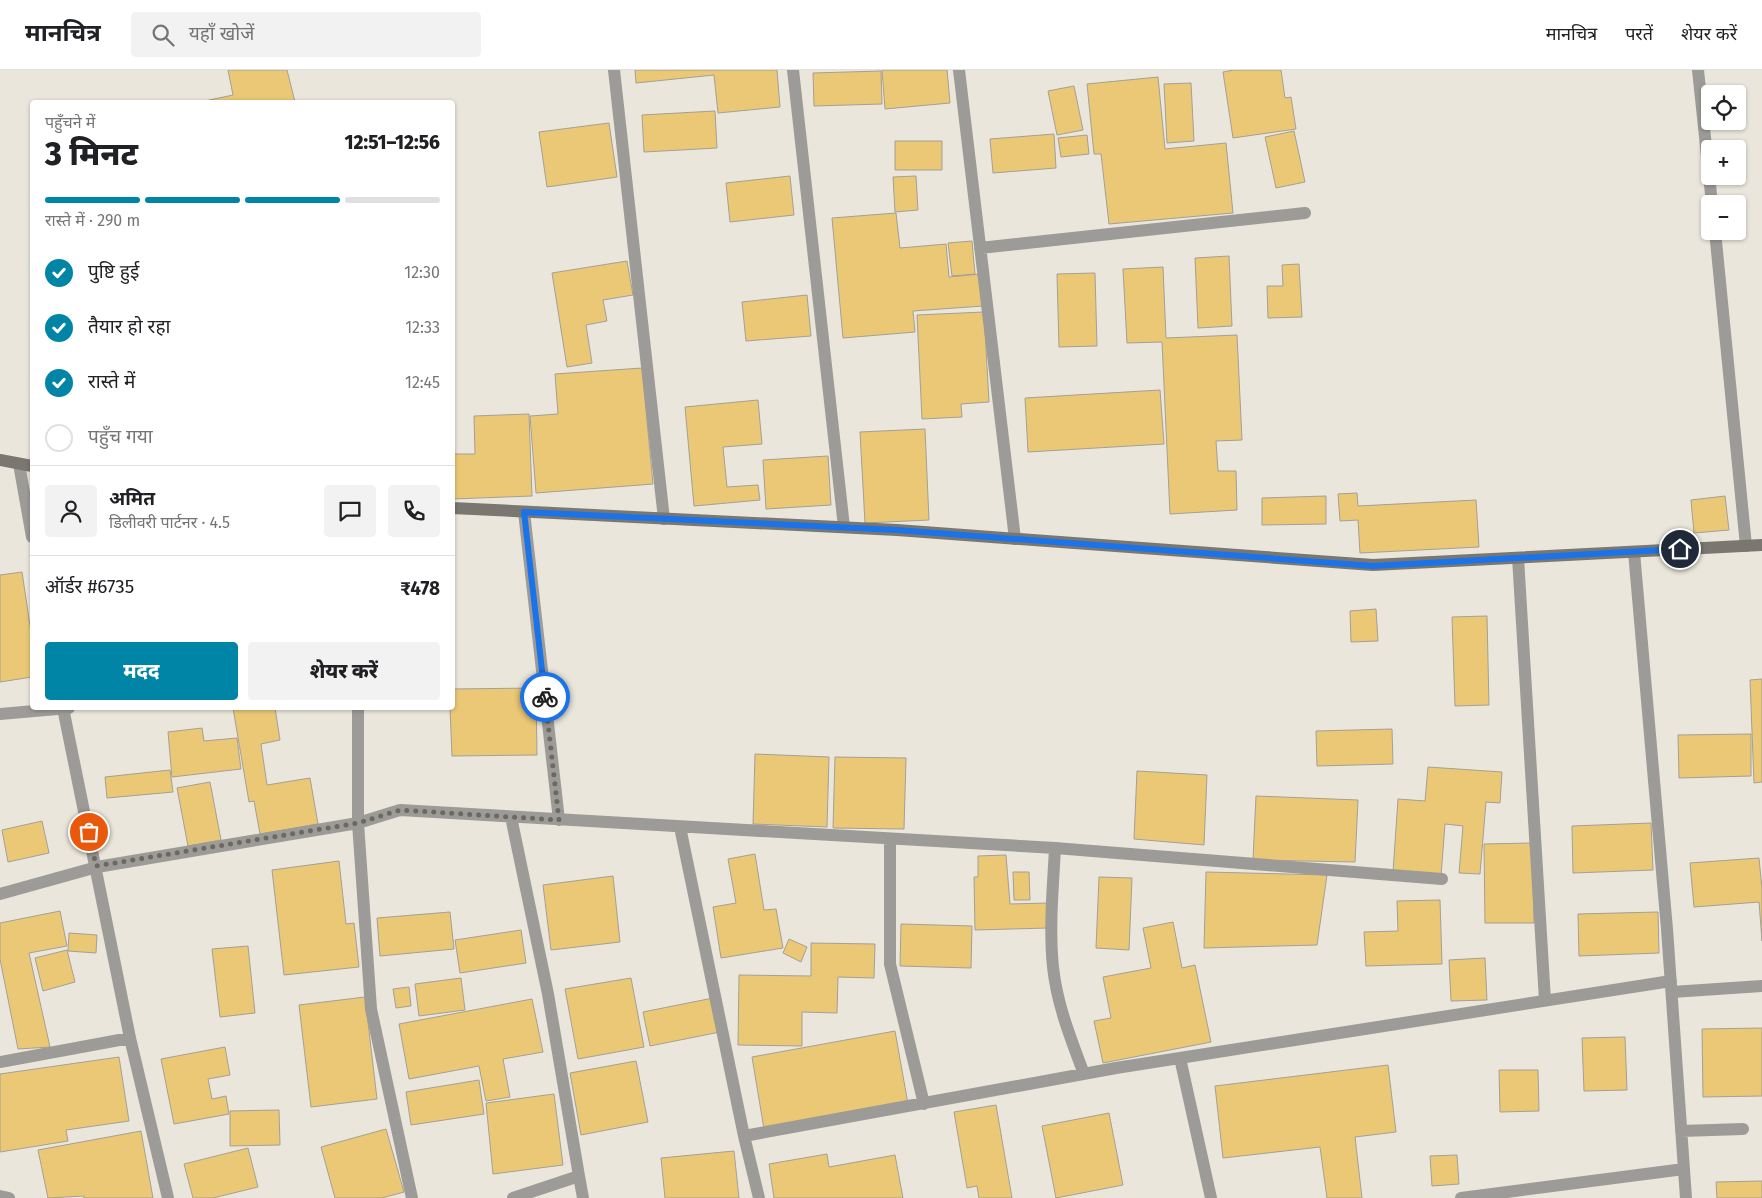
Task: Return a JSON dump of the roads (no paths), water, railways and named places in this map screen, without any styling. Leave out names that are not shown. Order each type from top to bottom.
[{"type":"street","points":[[614,70],[664,519]]},
{"type":"street","points":[[793,70],[844,527]]},
{"type":"street","points":[[959,70],[1015,539]]},
{"type":"street","points":[[1698,70],[1711,195]]},
{"type":"street","points":[[980,248],[1305,213]]},
{"type":"street","points":[[1716,240],[1746,546]]},
{"type":"street","points":[[0,460],[30,466]]},
{"type":"street","points":[[20,464],[30,525]]},
{"type":"street","points":[[455,508],[844,527],[1373,566],[1762,545]]},
{"type":"street","points":[[524,512],[559,820]]},
{"type":"street","points":[[1634,552],[1671,986],[1686,1198]]},
{"type":"street","points":[[1518,558],[1545,1000]]},
{"type":"street","points":[[0,714],[43,710]]},
{"type":"street","points":[[65,710],[130,1038],[168,1198]]},
{"type":"street","points":[[358,710],[358,823],[371,1009],[412,1198]]},
{"type":"street","points":[[0,894],[96,866],[358,823],[400,810],[1054,848],[1442,879]]},
{"type":"street","points":[[511,817],[548,994],[583,1198]]},
{"type":"street","points":[[680,827],[744,1136],[759,1198]]},
{"type":"street","points":[[890,839],[890,964],[924,1104]]},
{"type":"street","points":[[1054,848],[1051,931],[1053,968],[1065,1022],[1084,1074]]},
{"type":"street","points":[[744,1136],[1084,1074],[1545,1000],[1671,986],[1762,986]]},
{"type":"street","points":[[0,1062],[130,1038]]},
{"type":"street","points":[[1180,1058],[1211,1198]]},
{"type":"street","points":[[1681,1132],[1743,1130]]},
{"type":"street","points":[[1461,1198],[1684,1169]]},
{"type":"street","points":[[513,1198],[579,1176]]},
{"type":"street","points":[[0,1196],[9,1198]]}]
